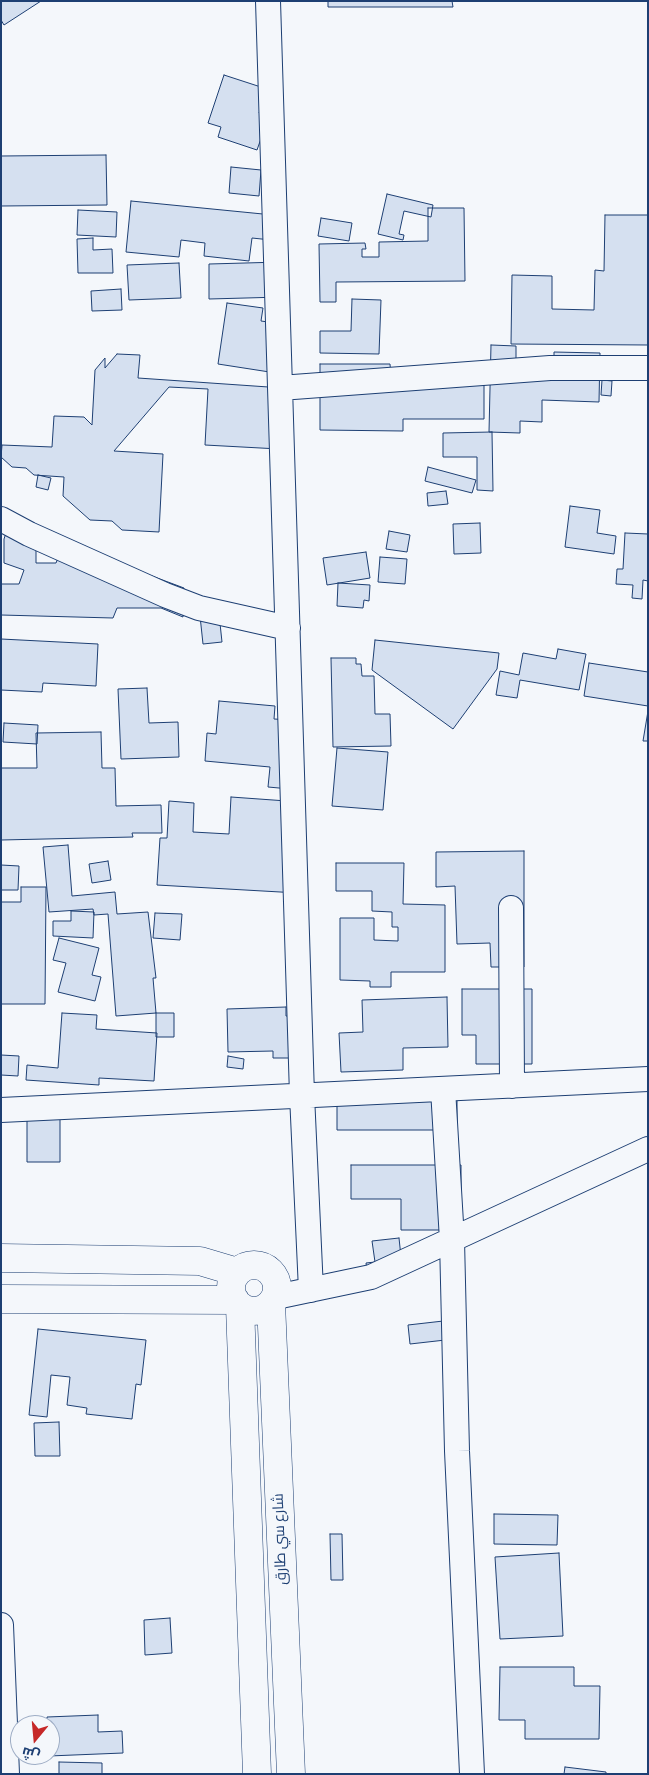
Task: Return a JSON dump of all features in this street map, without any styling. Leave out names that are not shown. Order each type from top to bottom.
[{"type":"street","points":[[268,1],[302,1095],[311,1290]]},
{"type":"street","points":[[280,388],[550,368],[648,368]]},
{"type":"street","points":[[1,519],[29,534],[165,595],[199,608],[288,628]]},
{"type":"street","points":[[511,908],[512,1086]]},
{"type":"street","points":[[1,1110],[648,1079]]},
{"type":"street","points":[[443,1089],[452,1240],[457,1451],[472,1774]]},
{"type":"street","points":[[1,1299],[237,1303],[253,1311],[266,1308],[274,1300],[371,1277],[648,1149]]},
{"type":"street","points":[[1,1258],[200,1262],[237,1272]]},
{"type":"street","points":[[257,1774],[237,1303],[231,1286],[237,1272],[246,1266],[256,1265],[264,1267],[276,1280],[274,1300]]},
{"type":"street","name":"شارع سي طارق","points":[[274,1300],[291,1774]]},
{"type":"street","points":[[1,1625],[6,1774]]},
{"type":"building","points":[[1,1],[41,1],[4,25],[1,20]]},
{"type":"building","points":[[328,1],[452,1],[453,7],[328,7]]},
{"type":"building","points":[[224,75],[267,89],[259,113],[269,116],[257,150],[218,137],[221,127],[208,123]]},
{"type":"building","points":[[106,155],[107,205],[1,206],[1,156]]},
{"type":"building","points":[[231,167],[261,170],[259,196],[229,193]]},
{"type":"building","points":[[387,194],[433,205],[431,217],[404,211],[399,234],[404,235],[403,240],[378,234]]},
{"type":"building","points":[[131,201],[273,215],[271,240],[252,238],[249,261],[204,256],[205,243],[181,240],[179,257],[126,252]]},
{"type":"building","points":[[428,208],[464,208],[465,281],[336,282],[336,302],[320,302],[319,244],[365,243],[366,249],[362,249],[362,257],[379,257],[379,242],[428,241]]},
{"type":"building","points":[[78,210],[117,212],[116,237],[77,235]]},
{"type":"building","points":[[605,215],[648,215],[648,345],[511,344],[512,275],[552,276],[552,309],[594,310],[595,270],[604,271]]},
{"type":"building","points":[[321,218],[352,223],[349,241],[318,236]]},
{"type":"building","points":[[93,238],[93,250],[112,249],[113,273],[78,273],[77,239]]},
{"type":"building","points":[[281,262],[282,297],[209,299],[209,264]]},
{"type":"building","points":[[179,263],[181,298],[129,300],[127,265]]},
{"type":"building","points":[[121,289],[122,310],[92,311],[91,291]]},
{"type":"building","points":[[352,299],[381,300],[379,354],[320,353],[320,331],[351,331]]},
{"type":"building","points":[[227,303],[263,308],[261,321],[283,324],[276,373],[218,364]]},
{"type":"building","points":[[491,345],[516,346],[516,365],[554,366],[554,352],[600,353],[599,402],[542,400],[542,422],[520,421],[520,433],[489,432]]},
{"type":"building","points":[[117,354],[140,355],[138,378],[283,388],[279,449],[205,445],[208,389],[169,387],[114,451],[163,454],[159,532],[122,530],[112,521],[90,520],[63,496],[64,477],[34,475],[26,468],[12,467],[1,457],[2,445],[52,447],[54,416],[84,417],[92,425],[95,370],[105,358],[105,368]]},
{"type":"building","points":[[320,364],[390,364],[391,377],[484,378],[484,419],[403,419],[403,431],[320,430]]},
{"type":"building","points":[[602,380],[612,381],[611,396],[601,395]]},
{"type":"building","points":[[492,432],[493,491],[477,490],[477,457],[443,457],[443,433]]},
{"type":"building","points":[[428,467],[476,480],[472,493],[425,481]]},
{"type":"building","points":[[38,475],[51,478],[48,490],[36,487]]},
{"type":"building","points":[[446,491],[448,504],[428,506],[427,493]]},
{"type":"building","points":[[570,506],[600,510],[597,533],[616,536],[614,554],[565,547]]},
{"type":"building","points":[[480,523],[481,553],[454,554],[453,524]]},
{"type":"building","points":[[389,531],[410,535],[407,552],[386,549]]},
{"type":"building","points":[[6,533],[36,540],[36,563],[56,563],[62,548],[77,548],[184,588],[183,617],[161,608],[117,608],[113,618],[1,615],[1,584],[19,584],[24,570],[4,563],[4,539]]},
{"type":"building","points":[[625,533],[648,534],[648,581],[643,580],[642,599],[632,598],[633,585],[616,584],[617,569],[623,569]]},
{"type":"building","points":[[366,552],[370,578],[327,585],[323,558]]},
{"type":"building","points":[[380,557],[407,559],[405,584],[378,582]]},
{"type":"building","points":[[338,583],[370,585],[369,601],[364,600],[363,608],[337,606]]},
{"type":"building","points":[[219,614],[222,642],[203,644],[200,616]]},
{"type":"building","points":[[1,639],[98,644],[96,686],[43,683],[42,692],[1,690]]},
{"type":"building","points":[[375,640],[499,653],[497,669],[453,729],[372,670]]},
{"type":"building","points":[[558,649],[586,654],[579,690],[520,680],[517,698],[496,695],[500,671],[519,675],[523,653],[556,659]]},
{"type":"building","points":[[331,658],[356,658],[356,664],[361,664],[362,676],[374,676],[375,714],[390,714],[391,746],[333,747]]},
{"type":"building","points":[[589,663],[648,672],[648,706],[584,696]]},
{"type":"building","points":[[147,688],[149,723],[178,722],[179,757],[121,759],[118,689]]},
{"type":"building","points":[[219,701],[275,706],[274,719],[294,720],[290,789],[268,787],[270,767],[205,761],[207,733],[216,734]]},
{"type":"building","points":[[648,711],[648,741],[643,741]]},
{"type":"building","points":[[4,723],[38,725],[37,744],[3,742]]},
{"type":"building","points":[[101,732],[102,768],[115,768],[116,806],[161,805],[162,833],[132,833],[133,837],[1,840],[1,768],[37,768],[36,733]]},
{"type":"building","points":[[337,748],[388,752],[383,810],[332,806]]},
{"type":"building","points":[[231,797],[301,802],[298,893],[157,885],[160,838],[167,838],[169,801],[194,803],[193,832],[229,834]]},
{"type":"building","points":[[68,845],[72,896],[115,892],[117,914],[148,912],[156,978],[153,978],[156,1013],[116,1016],[108,914],[94,915],[93,909],[49,912],[43,847]]},
{"type":"building","points":[[524,851],[524,967],[491,967],[490,943],[457,944],[455,886],[436,887],[436,852]]},
{"type":"building","points":[[108,861],[111,880],[92,883],[89,864]]},
{"type":"building","points":[[336,863],[404,863],[403,904],[445,905],[445,972],[391,972],[391,987],[370,987],[370,981],[340,980],[340,918],[374,918],[374,940],[398,941],[398,927],[392,927],[392,912],[372,911],[372,891],[336,891]]},
{"type":"building","points":[[1,865],[19,866],[18,890],[1,890]]},
{"type":"building","points":[[21,887],[46,887],[45,1004],[1,1004],[1,902],[21,902]]},
{"type":"building","points":[[71,911],[94,912],[93,938],[53,936],[53,921],[71,921]]},
{"type":"building","points":[[155,913],[182,914],[180,940],[153,938]]},
{"type":"building","points":[[59,938],[99,948],[92,975],[101,977],[95,1001],[58,992],[66,963],[53,960]]},
{"type":"building","points":[[462,989],[532,989],[532,1064],[476,1064],[476,1035],[462,1035]]},
{"type":"building","points":[[447,997],[448,1047],[403,1048],[403,1070],[341,1072],[339,1033],[363,1032],[362,1000]]},
{"type":"building","points":[[286,1007],[286,1016],[303,1016],[304,1058],[273,1058],[273,1051],[228,1052],[227,1009]]},
{"type":"building","points":[[62,1013],[97,1015],[96,1029],[157,1033],[154,1081],[99,1078],[99,1085],[26,1080],[27,1065],[58,1068]]},
{"type":"building","points":[[156,1013],[174,1013],[174,1037],[156,1037]]},
{"type":"building","points":[[1,1055],[19,1056],[18,1076],[1,1075]]},
{"type":"building","points":[[228,1056],[244,1059],[243,1069],[227,1067]]},
{"type":"building","points":[[337,1082],[457,1082],[457,1130],[337,1130]]},
{"type":"building","points":[[27,1105],[60,1105],[60,1162],[27,1162]]},
{"type":"building","points":[[351,1165],[461,1165],[461,1230],[401,1230],[401,1199],[351,1199]]},
{"type":"building","points":[[399,1238],[403,1275],[368,1278],[366,1263],[375,1262],[372,1241]]},
{"type":"building","points":[[461,1319],[463,1338],[410,1344],[408,1325]]},
{"type":"building","points":[[38,1329],[146,1340],[141,1385],[136,1384],[132,1419],[86,1414],[87,1408],[67,1405],[70,1377],[51,1375],[47,1417],[29,1415]]},
{"type":"building","points":[[59,1422],[60,1456],[35,1456],[34,1423]]},
{"type":"building","points":[[494,1514],[558,1515],[557,1545],[494,1544]]},
{"type":"building","points":[[330,1534],[342,1534],[343,1580],[331,1580]]},
{"type":"building","points":[[559,1553],[563,1636],[500,1639],[495,1557]]},
{"type":"building","points":[[170,1618],[172,1653],[145,1655],[144,1620]]},
{"type":"building","points":[[500,1667],[574,1667],[574,1686],[600,1686],[599,1739],[525,1739],[525,1720],[499,1720]]},
{"type":"building","points":[[98,1715],[98,1732],[122,1731],[123,1753],[60,1756],[60,1716]]},
{"type":"building","points":[[60,1762],[102,1763],[102,1774],[59,1774]]},
{"type":"building","points":[[565,1767],[606,1772],[606,1774],[564,1774]]}]
